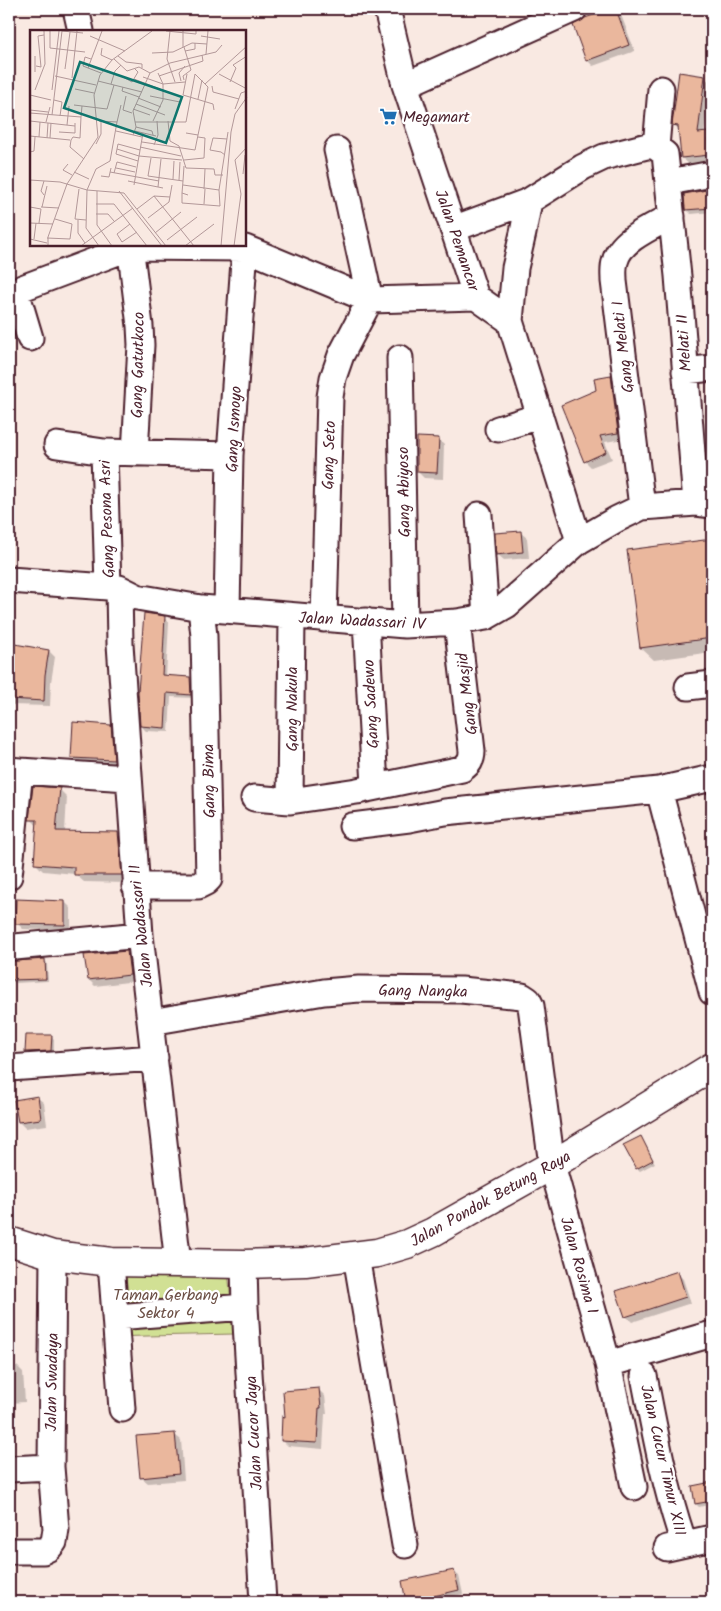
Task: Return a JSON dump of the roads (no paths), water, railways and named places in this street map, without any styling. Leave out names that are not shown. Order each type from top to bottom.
[{"type":"main road","name":"Jalan Pondok Betung Raya","points":[[9,1241],[53,1255],[111,1262],[244,1264],[304,1262],[385,1251],[418,1239],[552,1165],[712,1066]]},
{"type":"street","points":[[76,9],[81,30]]},
{"type":"street","name":"Jalan Pemancar","points":[[387,9],[405,85],[476,297],[510,320]]},
{"type":"street","points":[[405,85],[574,9]]},
{"type":"street","points":[[453,229],[529,202],[583,167],[604,157],[650,145],[656,147],[662,89]]},
{"type":"street","name":"Melati II","points":[[656,147],[666,154],[685,371],[704,504]]},
{"type":"street","points":[[337,150],[370,300]]},
{"type":"street","points":[[669,182],[712,174]]},
{"type":"street","points":[[529,202],[524,233],[515,268],[510,320],[579,541]]},
{"type":"street","name":"Gang Melati I","points":[[642,508],[614,281],[615,262],[619,252],[633,238],[672,216]]},
{"type":"street","points":[[30,338],[12,292],[130,246],[245,248],[370,300],[476,297]]},
{"type":"street","name":"Gang Gatutkoco","points":[[130,246],[140,326],[135,453]]},
{"type":"street","name":"Gang Ismoyo","points":[[228,610],[230,454],[245,248]]},
{"type":"street","name":"Gang Seto","points":[[324,619],[330,397],[340,355],[370,300]]},
{"type":"street","name":"Gang Abiyoso","points":[[400,358],[404,625]]},
{"type":"street","points":[[685,371],[712,368]]},
{"type":"street","points":[[498,429],[540,416]]},
{"type":"street","points":[[57,445],[104,452],[230,454]]},
{"type":"street","name":"Gang Pesona Asri","points":[[104,452],[114,587]]},
{"type":"street","name":"Jalan Wadassari IV","points":[[9,580],[114,587],[137,597],[201,608],[404,625],[457,622],[486,617],[507,605],[579,541],[617,519],[642,508],[704,504]]},
{"type":"street","points":[[480,515],[486,617]]},
{"type":"street","name":"Jalan Wadassari II","points":[[114,587],[120,644],[140,936],[178,1263]]},
{"type":"street","name":"Gang Bima","points":[[136,886],[198,886],[209,879],[204,636],[201,608]]},
{"type":"street","name":"Gang Nakula","points":[[290,801],[292,616]]},
{"type":"street","name":"Gang Sadewo","points":[[366,621],[375,786]]},
{"type":"street","name":"Gang Masjid","points":[[375,786],[462,769],[472,759],[457,622]]},
{"type":"street","points":[[9,876],[14,771],[128,778]]},
{"type":"street","points":[[352,826],[409,819],[445,812],[659,790],[712,778]]},
{"type":"street","points":[[254,798],[290,801],[356,791],[375,786]]},
{"type":"street","points":[[659,790],[712,992]]},
{"type":"street","points":[[15,947],[140,936]]},
{"type":"street","name":"Gang Nangka","points":[[151,1022],[324,992],[359,989],[461,990],[522,996],[531,1004],[552,1165]]},
{"type":"street","points":[[9,1068],[155,1058]]},
{"type":"street","name":"Jalan Rosima I","points":[[552,1165],[608,1364],[634,1487]]},
{"type":"street","name":"Jalan Swadaya","points":[[9,1551],[43,1551],[50,1548],[54,1542],[56,1529],[51,1467],[53,1255]]},
{"type":"street","points":[[356,1256],[404,1545]]},
{"type":"street","points":[[111,1262],[122,1410]]},
{"type":"street","name":"Jalan Cucor Jaya","points":[[244,1264],[263,1602]]},
{"type":"street","points":[[116,1317],[245,1307]]},
{"type":"street","points":[[608,1364],[712,1334]]},
{"type":"street","name":"Jalan Cucur Timur XIII","points":[[644,1376],[657,1446],[674,1513],[675,1546],[712,1538]]},
{"type":"street","points":[[9,1469],[51,1467]]},
{"type":"place","name":"Megamart","points":[[389,116]]},
{"type":"park label","name":"Taman Gerbang Sektor 4","points":[[166,1303]]}]
